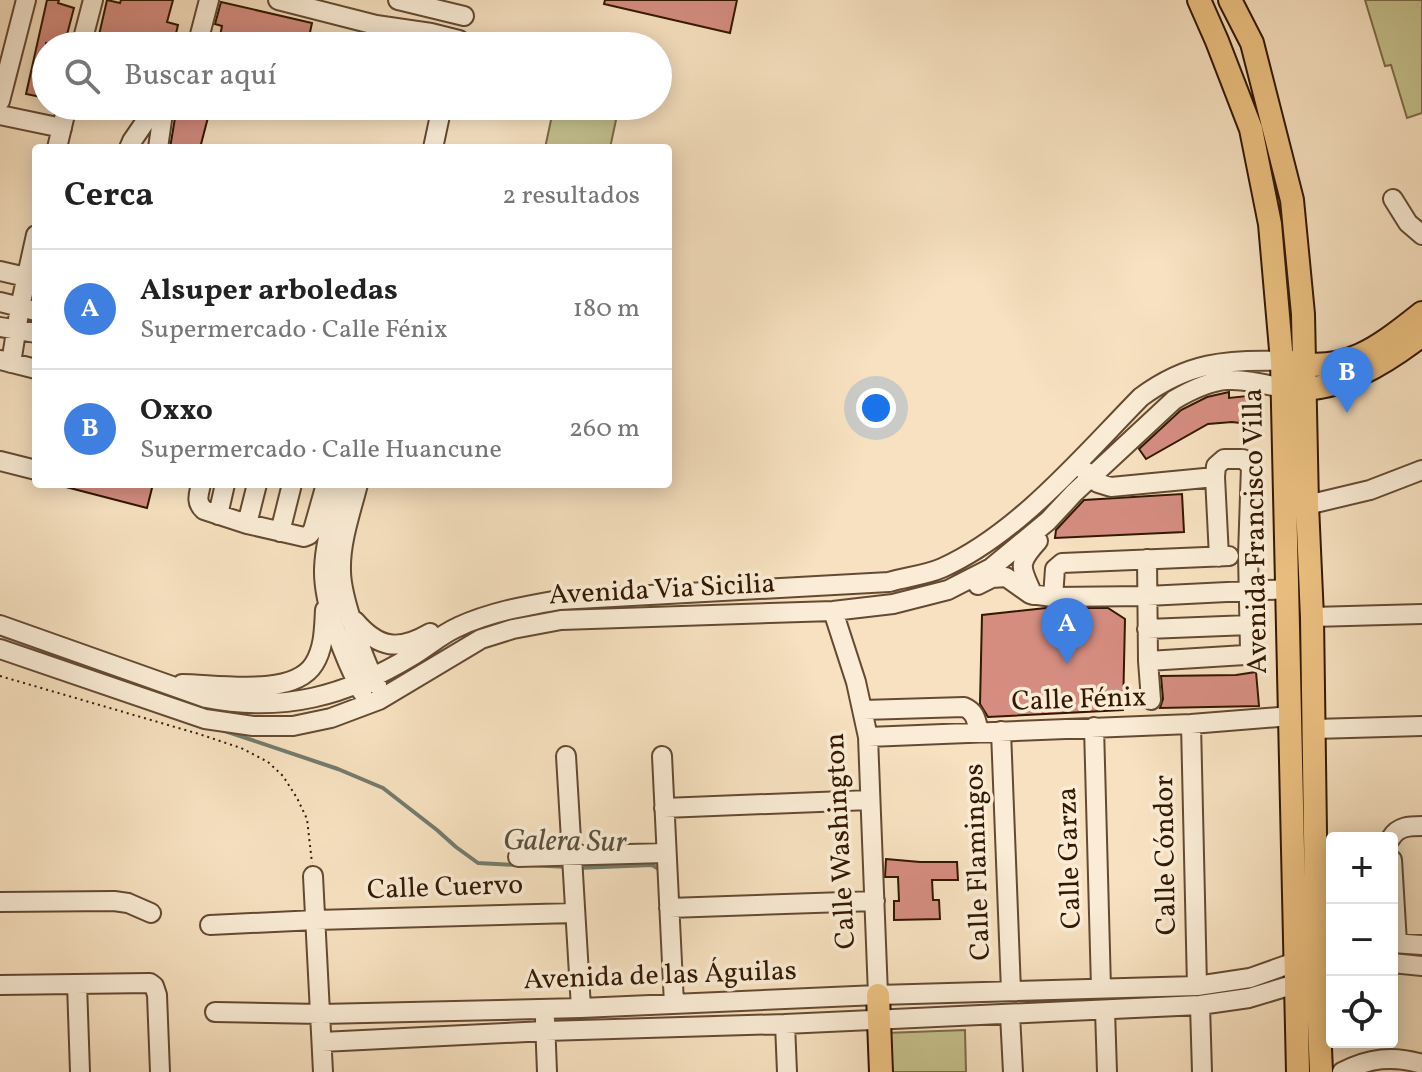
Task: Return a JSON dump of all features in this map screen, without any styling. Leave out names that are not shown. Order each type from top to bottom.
[{"type":"main road","name":"Avenida Francisco Villa","points":[[1199,0],[1251,129],[1270,224],[1282,361],[1294,389],[1307,505],[1314,729],[1315,968],[1298,1072]]},
{"type":"main road","name":"Avenida Francisco Villa","points":[[1230,0],[1252,43],[1292,200],[1303,314],[1305,365],[1294,389],[1288,589],[1291,716],[1315,968],[1321,1072]]},
{"type":"main road","points":[[1282,361],[1326,366],[1351,361],[1368,353],[1422,313]]},
{"type":"main road","points":[[1294,389],[1332,384],[1374,369],[1422,335]]},
{"type":"main road","points":[[1288,589],[1299,597],[1312,617]]},
{"type":"main road","points":[[1291,716],[1303,727],[1314,729]]},
{"type":"main road","name":"Calle Washington","points":[[878,995],[881,1072]]},
{"type":"street","points":[[0,101],[26,0]]},
{"type":"street","points":[[85,32],[93,0]]},
{"type":"street","points":[[201,32],[209,0]]},
{"type":"street","points":[[278,0],[376,25],[422,32]]},
{"type":"street","points":[[398,0],[466,8],[461,32]]},
{"type":"street","points":[[0,115],[62,128]]},
{"type":"street","points":[[58,144],[64,120]]},
{"type":"street","points":[[131,144],[146,120]]},
{"type":"street","points":[[159,144],[162,120]]},
{"type":"street","points":[[433,144],[439,120]]},
{"type":"street","points":[[1393,199],[1408,223],[1422,235]]},
{"type":"street","points":[[32,252],[26,277],[28,309],[5,361],[32,368]]},
{"type":"street","points":[[0,271],[26,277]]},
{"type":"street","points":[[0,302],[28,309]]},
{"type":"street","name":"Avenida Via Sicilia","points":[[0,625],[206,698],[256,705],[317,697],[365,680],[411,657],[457,627],[506,610],[559,600],[889,582],[940,569],[982,547],[1044,495],[1141,397],[1157,385],[1183,371],[1211,364],[1246,360],[1282,361]]},
{"type":"street","name":"Avenida Via Sicilia","points":[[0,649],[205,719],[241,725],[293,726],[331,718],[376,701],[481,639],[513,629],[561,620],[833,611],[893,604],[948,590],[991,568],[1048,521],[1174,400],[1202,385],[1223,379],[1244,379],[1294,389]]},
{"type":"street","points":[[1097,442],[1133,486]]},
{"type":"street","points":[[1148,661],[1245,655],[1250,650],[1248,555],[1251,466],[1243,459],[1224,459],[1216,466],[1219,557]]},
{"type":"street","points":[[0,461],[32,469]]},
{"type":"street","points":[[1077,462],[1105,486],[1215,477]]},
{"type":"street","points":[[1307,505],[1370,490],[1422,470]]},
{"type":"street","points":[[200,488],[199,505],[218,515],[298,537],[309,535],[313,530],[325,488]]},
{"type":"street","points":[[218,515],[224,488]]},
{"type":"street","points":[[247,524],[256,488]]},
{"type":"street","points":[[280,532],[291,488]]},
{"type":"street","points":[[168,685],[271,685],[297,679],[312,667],[324,637],[326,548],[340,488]]},
{"type":"street","points":[[357,488],[340,573],[365,680]]},
{"type":"street","points":[[1033,595],[1025,578],[1023,561],[1040,539],[1048,521]]},
{"type":"street","points":[[1053,597],[1055,569],[1059,563],[1248,555]]},
{"type":"street","points":[[1147,559],[1151,700]]},
{"type":"street","points":[[940,569],[948,590],[966,591],[1000,576],[1012,580],[1033,595],[1053,597],[1288,589]]},
{"type":"street","points":[[325,595],[330,614],[376,701]]},
{"type":"street","name":"Calle Washington","points":[[833,611],[863,710],[868,737],[878,995]]},
{"type":"street","points":[[1312,617],[1422,614]]},
{"type":"street","points":[[351,616],[364,631],[381,643],[401,646],[456,617],[469,615],[483,618]]},
{"type":"street","points":[[1147,629],[1250,625]]},
{"type":"street","points":[[863,710],[964,707],[972,710],[979,732]]},
{"type":"street","name":"Calle Fénix","points":[[868,737],[1191,724],[1291,716]]},
{"type":"street","name":"Calle Cóndor","points":[[1191,724],[1197,986]]},
{"type":"street","points":[[1314,729],[1422,726]]},
{"type":"street","name":"Calle Garza","points":[[1094,727],[1101,988]]},
{"type":"street","name":"Calle Flamingos","points":[[1001,731],[1011,991]]},
{"type":"street","points":[[566,756],[581,1008]]},
{"type":"street","points":[[662,756],[674,1004]]},
{"type":"street","points":[[664,808],[870,800]]},
{"type":"street","points":[[1395,832],[1401,828],[1422,826]]},
{"type":"street","points":[[518,857],[666,853]]},
{"type":"street","points":[[313,876],[323,1072]]},
{"type":"street","points":[[0,902],[114,901],[128,903],[151,913]]},
{"type":"street","points":[[669,908],[875,901]]},
{"type":"street","name":"Calle Cuervo","points":[[210,925],[575,913]]},
{"type":"street","points":[[1398,943],[1422,945]]},
{"type":"street","points":[[1398,964],[1422,966]]},
{"type":"street","name":"Avenida de las Águilas","points":[[215,1012],[321,1014],[545,1009],[1197,986],[1315,968]]},
{"type":"street","name":"Avenida de las Águilas","points":[[322,1042],[1200,1005],[1249,998],[1315,968]]},
{"type":"street","points":[[0,985],[150,983],[157,995],[160,1072]]},
{"type":"street","points":[[77,984],[80,1072]]},
{"type":"street","points":[[1200,1005],[1202,1072]]},
{"type":"street","points":[[545,1009],[547,1072]]},
{"type":"street","points":[[1105,1010],[1107,1072]]},
{"type":"street","points":[[1010,1014],[1013,1072]]},
{"type":"street","points":[[785,1024],[787,1072]]},
{"type":"street","points":[[1342,1072],[1358,1063],[1383,1058],[1422,1064]]},
{"type":"path","points":[[0,676],[199,734],[241,748],[268,762],[283,776],[307,819],[313,876]]},
{"type":"shaded area","points":[[1365,0],[1422,0],[1422,113],[1407,118],[1391,65],[1385,66]]},
{"type":"shaded area","points":[[551,120],[616,120],[611,144],[546,144]]},
{"type":"shaded area","points":[[965,1030],[966,1072],[888,1072],[886,1033]]},
{"type":"building","points":[[47,0],[59,0],[58,3],[74,8],[68,32],[40,32]]},
{"type":"building","points":[[107,0],[120,3],[121,0],[173,0],[167,22],[178,25],[176,32],[100,32]]},
{"type":"building","points":[[605,0],[737,0],[730,33],[604,4]]},
{"type":"building","points":[[221,2],[312,23],[310,32],[221,32],[222,26],[215,24]]},
{"type":"building","points":[[32,67],[32,95],[26,94]]},
{"type":"building","points":[[175,120],[207,120],[201,144],[171,144]]},
{"type":"building","points":[[1229,392],[1229,398],[1247,396],[1249,424],[1208,424],[1146,459],[1139,449],[1181,410],[1207,397]]},
{"type":"building","points":[[70,488],[152,488],[147,508]]},
{"type":"building","points":[[1182,494],[1184,532],[1055,538],[1056,530],[1084,500]]},
{"type":"building","points":[[1046,608],[1108,608],[1125,619],[1123,710],[988,717],[980,704],[982,615]]},
{"type":"building","points":[[1256,672],[1259,706],[1160,708],[1163,699],[1161,676]]},
{"type":"building","points":[[886,859],[957,862],[958,880],[932,880],[933,900],[939,900],[940,919],[894,920],[894,901],[899,901],[898,877],[885,877]]},
{"type":"waterway","name":"Galera Sur","points":[[222,730],[338,769],[383,788],[478,863],[516,865]]},
{"type":"waterway","name":"Galera Sur","points":[[529,865],[568,867]]},
{"type":"waterway","name":"Galera Sur","points":[[577,868],[652,865],[662,871]]},
{"type":"place","name":"Oxxo","points":[[1347,413]]},
{"type":"place","name":"Alsuper arboledas","points":[[1067,664]]}]
